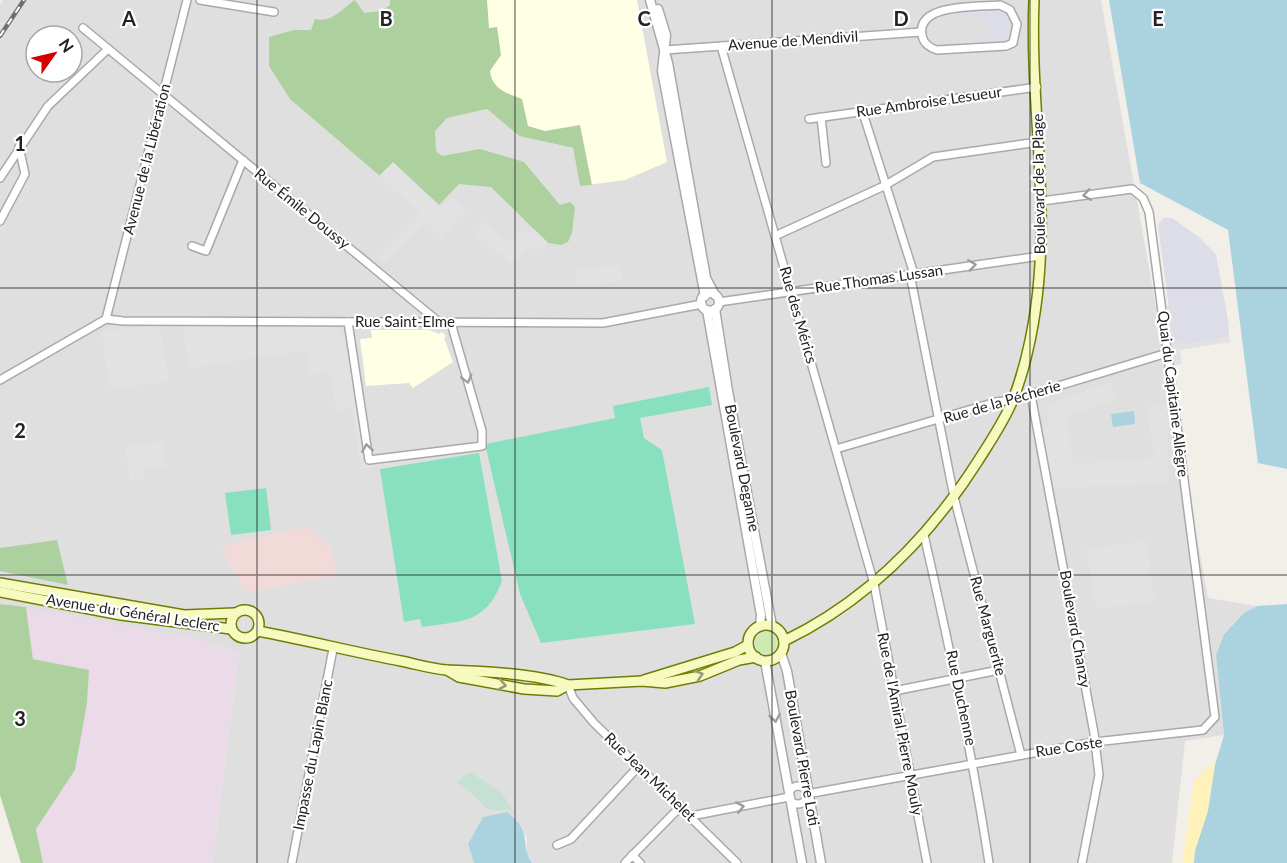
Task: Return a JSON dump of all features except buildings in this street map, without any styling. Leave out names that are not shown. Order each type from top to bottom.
[{"type":"main road","name":"Boulevard de la Plage","points":[[783,640],[816,625],[874,584],[924,536],[954,497],[988,444],[1012,400],[1026,354],[1039,279],[1042,201],[1034,0]]},
{"type":"main road","name":"Avenue du Général Leclerc","points":[[0,583],[184,615],[235,614]]},
{"type":"main road","name":"Avenue du Général Leclerc","points":[[0,592],[121,615],[231,628]]},
{"type":"main road","points":[[244,609],[253,612],[260,622],[258,631],[246,639],[237,636],[231,628],[231,620],[235,614],[244,609]]},
{"type":"main road","points":[[258,631],[333,649],[447,670],[476,670],[499,675],[557,681],[568,685],[642,681],[665,683],[700,676],[739,660],[760,659],[780,653],[783,640],[780,632],[772,626],[760,626],[752,632],[748,645],[726,655],[663,672],[642,681]]},
{"type":"main road","points":[[748,645],[760,659]]},
{"type":"street","name":"Avenue de la Libération","points":[[106,319],[187,0]]},
{"type":"street","points":[[200,0],[274,12]]},
{"type":"street","name":"Boulevard Deganne","points":[[650,0],[657,33],[665,50]]},
{"type":"street","name":"Boulevard Deganne","points":[[656,0],[666,35],[662,71],[726,381],[772,626]]},
{"type":"street","points":[[966,4],[1000,6],[1010,10],[1017,24],[1013,43],[1006,46],[937,50],[928,46],[921,32],[925,19],[930,14],[966,4]]},
{"type":"street","points":[[1017,24],[1034,23]]},
{"type":"street","name":"Rue Émile Doussy","points":[[84,29],[440,323]]},
{"type":"street","name":"Avenue de Mendivil","points":[[665,50],[921,32]]},
{"type":"street","name":"Rue des Mérics","points":[[722,46],[874,584]]},
{"type":"street","points":[[0,178],[48,106],[108,49]]},
{"type":"street","name":"Rue Ambroise Lesueur","points":[[809,119],[1037,87]]},
{"type":"street","name":"Rue Marguerite","points":[[862,110],[912,274],[954,497],[1021,755]]},
{"type":"street","points":[[820,117],[826,163]]},
{"type":"street","points":[[775,236],[886,184],[933,156],[1038,142]]},
{"type":"street","points":[[0,221],[25,174],[19,147]]},
{"type":"street","points":[[192,246],[206,251],[243,160]]},
{"type":"street","name":"Quai du Capitaine Allègre","points":[[1042,201],[1131,189],[1143,198],[1149,212],[1200,606]]},
{"type":"street","name":"Rue Thomas Lussan","points":[[710,303],[1040,256]]},
{"type":"street","name":"Boulevard Deganne","points":[[710,303],[761,615],[760,626]]},
{"type":"street","name":"Rue Saint-Elme","points":[[106,319],[123,321],[603,323],[710,303]]},
{"type":"street","points":[[0,380],[106,319]]},
{"type":"street","points":[[348,322],[369,460],[482,446],[482,431],[451,323]]},
{"type":"street","name":"Rue de la Pécherie","points":[[836,449],[1030,395],[1167,353]]},
{"type":"street","name":"Boulevard Chanzy","points":[[1030,395],[1095,742],[1099,775],[1082,863]]},
{"type":"street","name":"Rue Duchenne","points":[[924,536],[974,763],[989,863]]},
{"type":"street","name":"Rue de l'Amiral Pierre Mouly","points":[[874,584],[927,863]]},
{"type":"street","name":"Rue Coste","points":[[807,794],[1095,742],[1203,730],[1215,717],[1200,606]]},
{"type":"street","name":"Impasse du Lapin Blanc","points":[[292,862],[333,649]]},
{"type":"street","name":"Boulevard Pierre Loti","points":[[780,653],[787,671],[821,863]]},
{"type":"street","name":"Boulevard Pierre Loti","points":[[760,659],[802,863]]},
{"type":"street","points":[[894,691],[999,670]]},
{"type":"street","name":"Rue Jean Michelet","points":[[568,685],[573,698],[594,723],[737,863]]},
{"type":"street","points":[[557,845],[571,839],[638,767]]},
{"type":"street","points":[[795,787],[801,787],[807,794],[805,802],[800,804],[792,802],[789,797],[790,791],[795,787]]},
{"type":"street","points":[[691,816],[789,797]]},
{"type":"street","points":[[624,863],[681,806]]},
{"type":"street","points":[[632,855],[640,863]]},
{"type":"shaded area","points":[[3,0],[1101,0],[1208,598],[1257,606],[1244,613],[1224,633],[1216,655],[1224,735],[1185,741],[1172,863],[532,863],[527,852],[527,838],[517,821],[490,816],[483,817],[468,844],[474,863],[212,863],[239,652],[195,639],[0,604],[0,5]]},
{"type":"shaded area","points":[[481,0],[637,0],[667,162],[625,180],[580,186],[573,148],[519,136],[487,109],[447,117]]},
{"type":"shaded area","points":[[1002,10],[1006,13],[1008,39],[1004,43],[945,47],[934,45],[925,36],[926,32],[932,41],[939,41],[941,45],[956,46],[974,43],[974,39],[986,39],[986,31],[993,30],[992,24],[986,24],[984,16],[957,19],[955,13],[946,14],[927,26],[933,17],[945,12]]},
{"type":"shaded area","points":[[393,162],[442,208],[453,197],[467,209],[441,237],[426,223],[384,264],[377,258],[421,214],[379,176]]},
{"type":"shaded area","points":[[1163,218],[1172,218],[1200,238],[1216,254],[1229,332],[1222,338],[1182,344],[1173,339],[1158,225]]},
{"type":"shaded area","points":[[485,221],[507,242],[521,228],[528,235],[534,229],[548,243],[540,251],[537,248],[533,251],[528,247],[511,264],[475,233]]},
{"type":"shaded area","points":[[621,265],[622,282],[577,285],[576,268]]},
{"type":"shaded area","points":[[1225,302],[1230,342],[1180,350],[1182,364],[1174,365],[1167,305]]},
{"type":"shaded area","points":[[159,325],[169,382],[109,388],[102,331]]},
{"type":"shaded area","points":[[183,325],[339,326],[346,364],[342,337],[347,336],[365,464],[470,448],[471,452],[361,469],[352,408],[336,410],[330,372],[310,375],[306,350],[189,368]]},
{"type":"shaded area","points":[[371,330],[429,330],[439,334],[442,332],[446,336],[444,338],[453,362],[413,388],[409,383],[366,386],[360,339],[372,338]]},
{"type":"shaded area","points":[[1111,382],[1114,400],[1066,416],[1074,464],[1154,458],[1147,406],[1167,404],[1169,484],[1053,488],[1041,430],[1049,427],[1046,405]]},
{"type":"shaded area","points":[[162,441],[166,466],[143,470],[144,478],[130,480],[125,447]]},
{"type":"shaded area","points":[[307,527],[331,548],[337,576],[245,593],[220,546]]},
{"type":"shaded area","points":[[1147,541],[1154,602],[1097,609],[1086,549]]},
{"type":"shaded area","points":[[26,607],[195,639],[239,652],[212,863],[43,863],[36,829],[75,770],[89,671],[33,659]]},
{"type":"shaded area","points":[[470,772],[501,792],[517,816],[509,810],[490,810],[456,782]]},
{"type":"green space","points":[[355,0],[364,13],[381,11],[390,5],[390,0],[487,0],[489,28],[497,27],[501,55],[490,71],[491,77],[505,92],[522,99],[528,126],[545,131],[580,125],[592,185],[580,186],[573,148],[519,136],[487,109],[447,118],[435,131],[436,151],[442,156],[480,149],[524,162],[560,205],[570,202],[575,207],[572,233],[568,242],[561,245],[548,243],[491,187],[459,184],[439,205],[393,163],[380,176],[290,99],[269,66],[269,37],[294,30],[311,30],[315,19],[332,17]]},
{"type":"green space","points":[[709,387],[712,405],[640,418],[644,438],[662,450],[695,624],[541,643],[520,594],[485,444],[615,418],[613,406]]},
{"type":"green space","points":[[479,453],[502,581],[496,595],[480,613],[471,618],[422,627],[420,619],[404,622],[380,469]]},
{"type":"green space","points":[[266,488],[271,530],[231,535],[225,493]]},
{"type":"green space","points":[[57,540],[68,585],[0,571],[0,548]]},
{"type":"green space","points":[[0,604],[26,607],[33,659],[89,670],[87,703],[75,770],[36,829],[43,863],[21,863],[0,795]]},
{"type":"green space","points":[[766,632],[774,635],[777,643],[774,651],[766,654],[758,651],[755,643],[758,635]]},
{"type":"sand","points":[[1212,762],[1222,792],[1219,863],[1182,863],[1194,782]]},
{"type":"water","points":[[1109,0],[1287,0],[1287,469],[1258,463],[1228,230],[1140,183]]},
{"type":"water","points":[[1134,411],[1135,424],[1113,427],[1111,414]]},
{"type":"water","points":[[1287,604],[1287,863],[1194,863],[1195,851],[1208,811],[1215,765],[1224,735],[1216,655],[1224,634],[1244,613],[1257,606]]},
{"type":"water","points":[[507,812],[515,819],[523,832],[526,850],[532,863],[474,863],[468,844],[483,817]]},
{"type":"railway","points":[[0,36],[24,0]]}]
